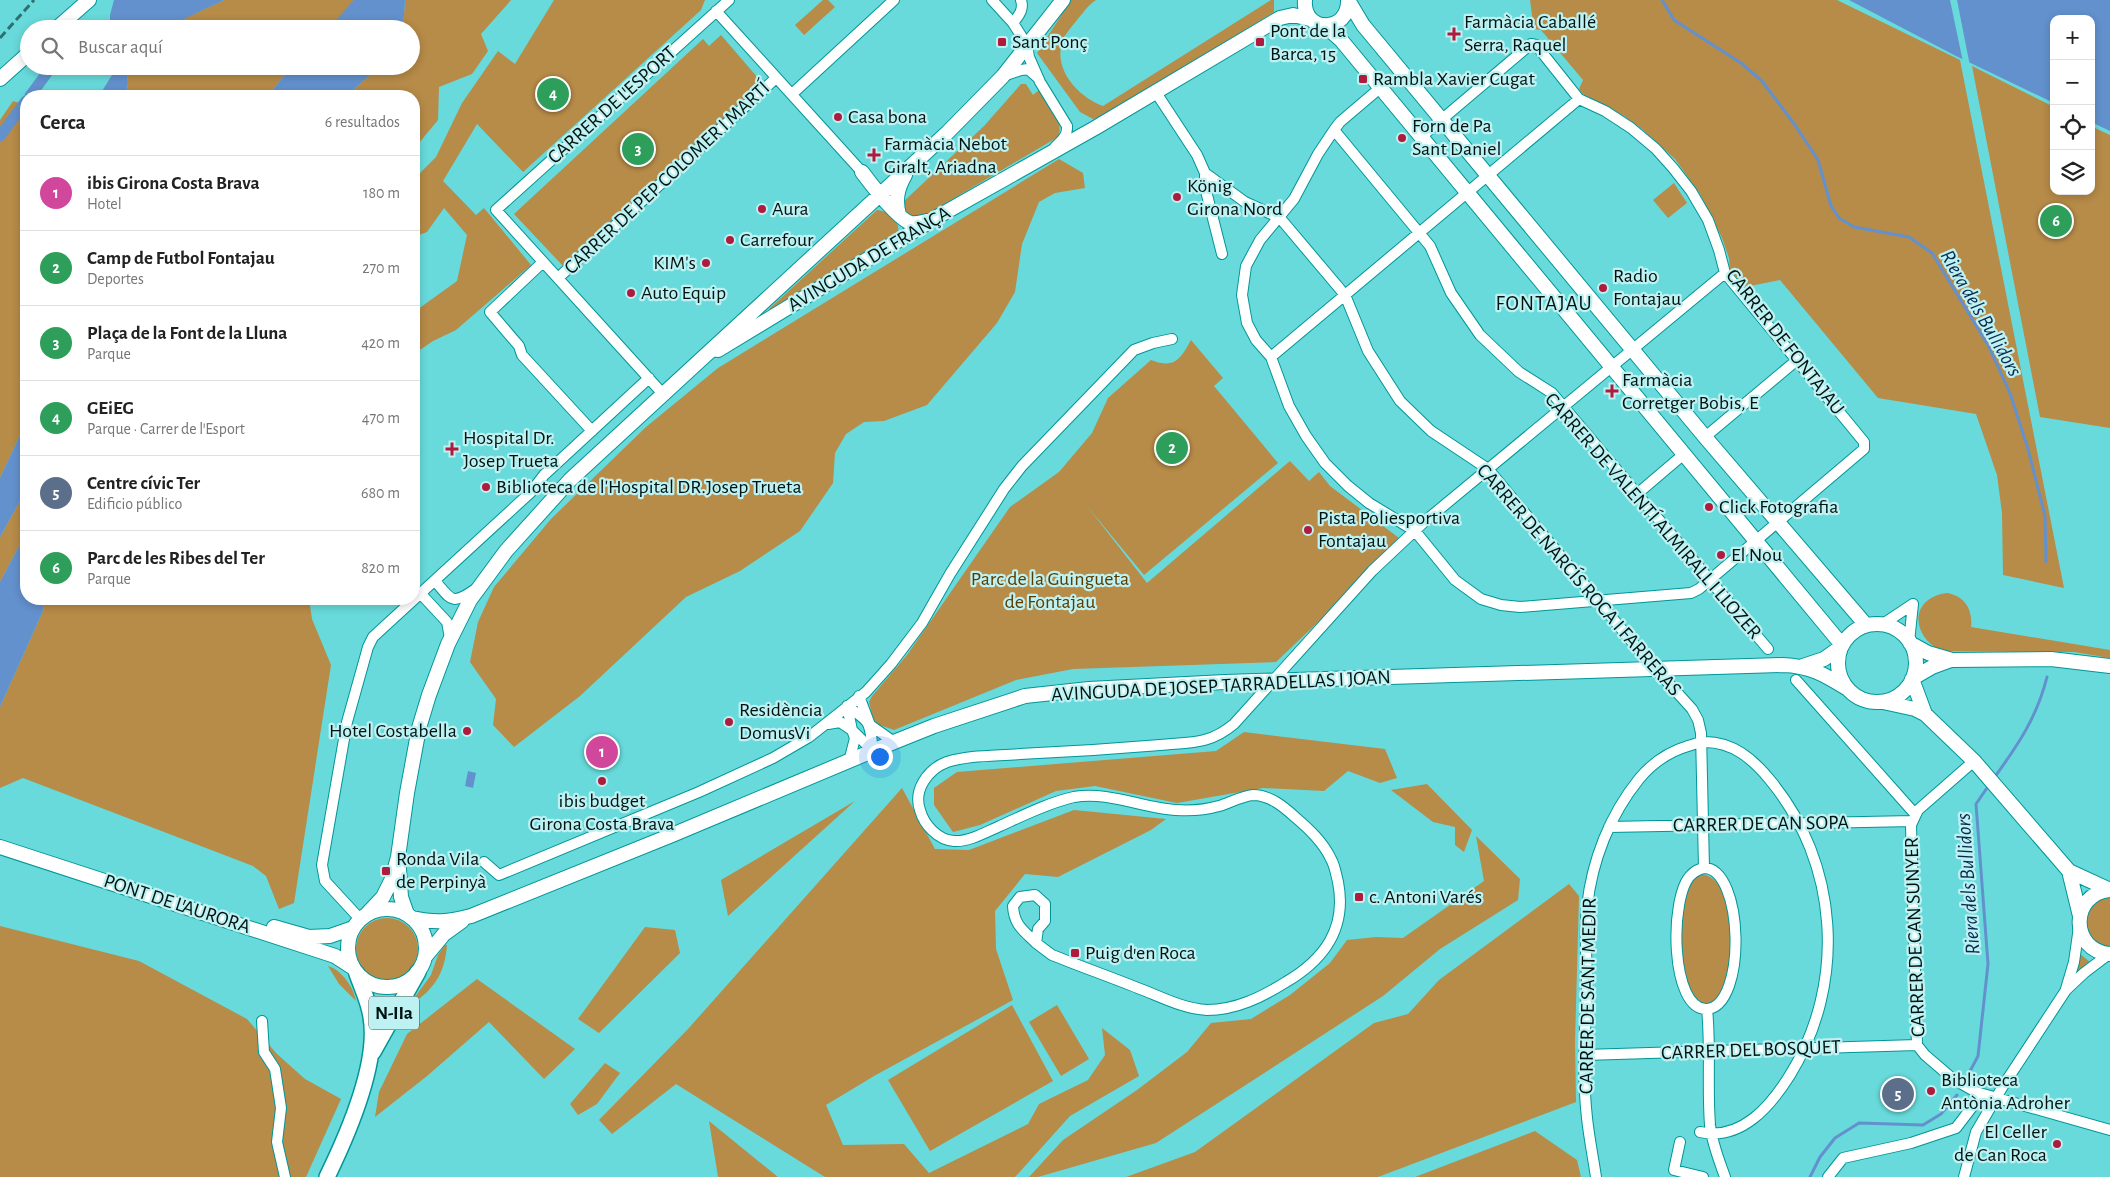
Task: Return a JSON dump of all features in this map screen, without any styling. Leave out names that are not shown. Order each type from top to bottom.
[{"type":"main road","points":[[66,20],[89,0]]},
{"type":"main road","name":"AVINGUDA DE FRANÇA","points":[[360,920],[388,889],[398,857],[419,728],[450,638],[480,585],[542,509],[570,480],[692,366],[879,195],[909,170],[1003,76],[1063,0]]},
{"type":"main road","points":[[1305,0],[1305,9],[1310,19]]},
{"type":"main road","points":[[1324,25],[1330,25],[1340,20],[1347,11],[1348,0]]},
{"type":"main road","points":[[1348,0],[1363,24],[1705,437],[1866,626]]},
{"type":"main road","name":"N-IIa","points":[[1048,154],[1280,18],[1293,15],[1324,25]]},
{"type":"main road","points":[[1324,25],[1337,36],[1841,646]]},
{"type":"main road","points":[[0,79],[20,61]]},
{"type":"main road","name":"AVINGUDA DE FRANÇA","points":[[692,366],[937,217],[1048,154]]},
{"type":"main road","points":[[862,172],[882,179],[890,179],[909,170]]},
{"type":"main road","points":[[899,215],[896,199],[899,188],[909,170]]},
{"type":"main road","points":[[862,172],[879,195],[899,215],[912,223],[923,222],[937,217]]},
{"type":"main road","points":[[2110,666],[2051,659],[1952,660],[1935,656],[1910,642],[1897,629],[1883,624],[1866,626],[1851,633],[1841,646],[1838,655],[1838,668],[1842,680],[1848,689],[1864,700],[1915,709],[1926,714],[1977,765],[2069,871],[2110,890]]},
{"type":"main road","points":[[1910,642],[1916,660],[1913,679],[1926,714]]},
{"type":"main road","name":"AVINGUDA DE JOSEP TARRADELLAS I JOAN","points":[[410,916],[430,922],[446,922],[471,916],[894,742],[997,704],[1041,693],[1142,686],[1273,681],[1802,666],[1824,659],[1841,646]]},
{"type":"main road","points":[[1883,702],[1900,695],[1913,679],[1932,667],[1952,660]]},
{"type":"main road","name":"AVINGUDA DE JOSEP TARRADELLAS I JOAN","points":[[1802,666],[1817,670],[1848,689]]},
{"type":"main road","name":"PONT DE L'AURORA","points":[[0,838],[273,931],[335,956],[354,970]]},
{"type":"main road","name":"PONT DE L'AURORA","points":[[0,847],[273,931],[309,937],[330,936],[360,920]]},
{"type":"main road","name":"AVINGUDA DE FRANÇA","points":[[398,857],[401,896],[410,916]]},
{"type":"main road","points":[[2069,871],[2084,939],[2092,948],[2110,954]]},
{"type":"main road","points":[[2080,921],[2085,903],[2091,897],[2110,890]]},
{"type":"main road","points":[[360,920],[387,909],[398,910],[410,916]]},
{"type":"main road","name":"N-IIa","points":[[327,1177],[348,1132],[371,1055],[425,957],[426,948],[423,933],[410,916]]},
{"type":"main road","name":"AVINGUDA DE JOSEP TARRADELLAS I JOAN","points":[[425,957],[444,934],[471,916]]},
{"type":"main road","name":"N-IIa","points":[[360,920],[347,947],[371,1017],[371,1055]]},
{"type":"main road","name":"N-IIa","points":[[354,970],[369,984],[380,987],[390,987],[406,983],[418,972]]},
{"type":"street","name":"CARRER DE L'ESPORT","points":[[543,262],[496,210],[729,0]]},
{"type":"street","points":[[792,94],[894,0]]},
{"type":"street","points":[[992,0],[1013,23],[1027,45],[1029,57],[1038,77],[1062,116],[1067,131],[1048,154]]},
{"type":"street","points":[[1013,23],[1023,8],[1021,0]]},
{"type":"street","points":[[716,11],[862,172]]},
{"type":"street","name":"CARRER DE FONTAJAU","points":[[1415,531],[1455,580],[1472,594],[1490,603],[1520,608],[1683,595],[1696,591],[1710,580],[1864,449],[1864,442],[1794,364],[1725,273],[1708,220],[1691,191],[1673,168],[1656,149],[1631,128],[1605,111],[1580,99],[1536,45],[1531,44],[1442,119]]},
{"type":"street","points":[[1003,76],[1028,69],[1038,77]]},
{"type":"street","name":"CARRER DE PEP COLOMER I MARTÍ","points":[[558,278],[776,78]]},
{"type":"street","points":[[1380,88],[1334,130],[1318,154],[1303,184],[1280,218],[1254,248],[1246,266],[1242,286],[1243,305],[1247,323],[1256,340],[1271,357],[1289,406],[1306,436],[1325,463],[1348,486],[1369,503],[1415,531]]},
{"type":"street","points":[[1155,91],[1196,155],[1205,173],[1205,187],[1222,254]]},
{"type":"street","points":[[1271,357],[1580,99]]},
{"type":"street","points":[[1421,137],[1442,119]]},
{"type":"street","name":"CARRER DE VALENTÍ ALMIRALL I LLOZER","points":[[1334,130],[1432,250],[1451,293],[1480,335],[1519,372],[1552,393],[1768,649]]},
{"type":"street","points":[[1205,173],[1245,202],[1280,218]]},
{"type":"street","name":"CARRER DE NARCÍS ROCA I FARRERAS","points":[[1280,218],[1345,295],[1368,351],[1400,401],[1431,431],[1488,470],[1697,716],[1701,733],[1704,868]]},
{"type":"street","points":[[592,431],[522,355],[519,346],[490,312],[543,262],[663,394]]},
{"type":"street","points":[[1036,943],[1038,929],[1044,920],[1045,904],[1035,896],[1020,897],[1013,906],[1014,917],[1020,928],[1036,943],[1052,955],[1179,1004],[1205,1010],[1225,1008],[1252,1001],[1297,976],[1309,967],[1330,941],[1339,921],[1341,905],[1336,875],[1332,861],[1321,842],[1285,808],[1268,798],[1252,795],[1216,807],[1200,810],[1175,810],[1128,800],[1074,797],[1026,814],[972,838],[958,841],[947,840],[934,832],[924,821],[918,807],[920,789],[927,776],[939,766],[955,760],[990,756],[1121,749],[1212,739],[1234,724],[1372,571],[1403,541],[1725,273]]},
{"type":"street","points":[[484,862],[499,875],[699,792],[773,758],[809,737],[866,692],[892,664],[916,631],[1004,489],[1022,466],[1134,350],[1172,339]]},
{"type":"street","points":[[1705,437],[1794,364]]},
{"type":"street","points":[[450,638],[447,622],[421,594],[531,492],[544,475],[649,378]]},
{"type":"street","points":[[1637,494],[1684,454]]},
{"type":"street","points":[[1403,541],[1414,538],[1422,541]]},
{"type":"street","points":[[435,581],[450,598],[455,600],[460,599],[480,585]]},
{"type":"street","points":[[1883,624],[1914,604],[1910,642]]},
{"type":"street","points":[[360,920],[324,881],[322,866],[342,745],[350,707],[368,647],[373,637],[409,605]]},
{"type":"street","points":[[1796,680],[1914,818]]},
{"type":"street","points":[[860,696],[870,725],[873,751]]},
{"type":"street","points":[[847,706],[894,742]]},
{"type":"street","points":[[847,706],[855,738],[849,762]]},
{"type":"street","points":[[824,725],[840,722],[852,730],[873,751]]},
{"type":"street","points":[[1700,1132],[1712,1134],[1740,1128],[1758,1116],[1780,1091],[1804,1049],[1822,997],[1829,944],[1826,906],[1819,872],[1810,846],[1799,824],[1778,790],[1757,764],[1747,756],[1731,747],[1701,742]]},
{"type":"street","name":"CARRER DE SANT MEDIR","points":[[1596,1177],[1586,1118],[1584,1055],[1587,908],[1600,847],[1631,789],[1650,766],[1673,751],[1701,742]]},
{"type":"street","name":"CARRER DE CAN SUNYER","points":[[1977,765],[1924,804],[1914,818],[1911,838],[1917,1045],[1953,1080],[1979,1093],[2110,1130]]},
{"type":"street","name":"CARRER DE CAN SOPA","points":[[1609,827],[1799,824],[1914,818]]},
{"type":"street","points":[[1704,868],[1709,868],[1715,872],[1723,881],[1733,912],[1736,938],[1734,967],[1724,997],[1717,1005],[1707,1009],[1698,1006],[1688,993],[1678,962],[1675,939],[1679,904],[1686,880],[1696,870],[1704,868]]},
{"type":"street","points":[[2066,990],[2074,962],[2080,921]]},
{"type":"street","points":[[1964,1177],[1973,1139],[1995,1098],[2066,990],[2084,972],[2110,954]]},
{"type":"street","points":[[1707,1009],[1710,1034],[1708,1052],[1712,1134],[1725,1177]]},
{"type":"street","points":[[262,1021],[264,1052],[275,1069],[281,1108],[277,1142],[285,1177]]},
{"type":"street","name":"CARRER DEL BOSQUET","points":[[1584,1055],[1917,1045]]},
{"type":"street","points":[[1828,1177],[1842,1158],[1911,1143],[1956,1128],[1979,1093]]},
{"type":"street","points":[[1680,1142],[1674,1170],[1703,1177]]},
{"type":"green space","points":[[224,0],[354,0],[337,20],[181,20]]},
{"type":"green space","points":[[405,0],[511,0],[481,34],[488,51],[472,74],[439,87],[438,120],[420,142],[420,90],[353,90],[370,75],[420,75],[420,20],[404,20]]},
{"type":"green space","points":[[554,0],[705,0],[701,10],[523,172],[477,124],[443,181],[476,215],[484,208],[531,265],[456,330],[420,350],[420,308],[457,281],[467,235],[444,208],[427,232],[420,235],[420,173],[436,157],[462,103],[498,51],[515,64]]},
{"type":"green space","points":[[823,0],[828,0],[835,7],[804,35],[795,25]]},
{"type":"green space","points":[[1071,0],[1096,0],[1090,4],[1063,39],[1060,57],[1062,66],[1072,84],[1079,91],[1103,106],[1271,0],[1274,0],[1274,12],[1106,116],[1093,119],[1080,112],[1037,53]]},
{"type":"green space","points":[[1530,0],[1837,0],[1960,60],[2064,588],[2003,575],[2002,513],[1997,475],[1976,414],[1878,398],[1780,280],[1745,287],[1730,270],[1729,258],[1722,238],[1700,194],[1675,159],[1642,129],[1624,116],[1583,94],[1579,89],[1583,80],[1541,30],[1534,29]]},
{"type":"green space","points":[[721,35],[764,85],[563,266],[514,214],[703,39],[709,46]]},
{"type":"green space","points":[[1972,66],[2050,105],[2050,195],[2095,195],[2095,128],[2110,135],[2110,428],[2040,417]]},
{"type":"green space","points":[[127,75],[285,75],[272,90],[127,90]]},
{"type":"green space","points":[[1021,84],[1026,84],[1033,95],[1039,90],[1051,107],[1059,125],[1058,137],[922,217],[912,216],[907,213],[901,204],[984,126]]},
{"type":"green space","points":[[13,101],[20,103],[20,435],[0,478],[0,120]]},
{"type":"green space","points":[[1059,159],[1083,173],[1085,188],[1055,193],[1039,202],[1022,244],[1015,292],[997,323],[927,405],[884,421],[864,422],[846,434],[835,453],[833,483],[800,531],[740,571],[686,597],[580,696],[514,747],[493,725],[496,699],[470,662],[478,622],[494,587],[551,519],[646,427],[718,368]]},
{"type":"green space","points":[[1674,183],[1687,203],[1668,218],[1653,200]]},
{"type":"green space","points":[[877,210],[886,212],[896,221],[898,234],[771,311],[769,309]]},
{"type":"green space","name":"Parc de la Guingueta de Fontajau","points":[[1191,340],[1223,378],[1214,386],[1278,463],[1144,575],[1087,506],[1147,583],[1290,461],[1309,481],[1319,472],[1330,486],[1403,541],[1276,662],[1073,669],[1016,680],[894,730],[874,723],[869,702],[872,696],[907,655],[1010,507],[1059,472],[1092,433],[1108,398],[1151,360],[1159,363],[1176,361]]},
{"type":"green space","points":[[20,501],[20,544],[0,582],[0,537]]},
{"type":"green space","points":[[1947,593],[1959,597],[1966,605],[1971,615],[1971,627],[2110,650],[2110,658],[2074,652],[1941,651],[1924,636],[1918,618],[1920,610],[1926,602],[1935,596]]},
{"type":"green space","points":[[44,605],[310,605],[312,619],[331,665],[294,903],[279,909],[266,876],[253,866],[23,778],[0,788],[0,707]]},
{"type":"green space","points":[[1244,732],[1385,749],[1397,778],[1380,783],[1348,771],[1324,791],[1263,788],[1177,803],[1095,786],[1056,791],[980,825],[953,832],[934,805],[934,788],[957,772],[1216,751]]},
{"type":"green space","points":[[1427,784],[1472,830],[1464,852],[1455,845],[1455,827],[1433,822],[1391,790]]},
{"type":"green space","points":[[902,788],[935,849],[969,850],[1074,810],[1166,819],[1151,830],[1058,877],[1025,874],[995,911],[996,949],[1013,1000],[874,1076],[826,1105],[843,1145],[904,1144],[929,1173],[1028,1124],[1039,1104],[1088,1080],[1105,1055],[1102,1028],[1130,1050],[1139,1076],[1070,1116],[1015,1177],[825,1177],[676,1084],[612,1134],[599,1120],[688,1029]]},
{"type":"green space","points":[[855,801],[728,916],[721,880]]},
{"type":"green space","points":[[1476,836],[1520,879],[1518,900],[1440,949],[1383,996],[1156,1143],[1038,1177],[1029,1177],[1063,1140],[1137,1090],[1187,1052],[1211,1023],[1251,1019],[1290,995],[1330,963],[1347,940],[1376,937],[1403,938],[1484,881]]},
{"type":"green space","points":[[1701,874],[1712,878],[1720,886],[1726,898],[1732,942],[1730,966],[1721,996],[1705,1006],[1694,997],[1687,982],[1682,962],[1680,941],[1681,919],[1685,899],[1692,884]]},
{"type":"green space","points":[[1569,884],[1579,896],[1575,1042],[1576,1102],[1378,1177],[1126,1177],[1195,1152],[1374,1023],[1408,1014],[1439,980]]},
{"type":"green space","points":[[2110,896],[2110,948],[2100,945],[2092,939],[2086,922],[2092,906]]},
{"type":"green space","points":[[387,918],[399,920],[409,927],[416,937],[418,949],[416,961],[409,971],[399,978],[387,980],[375,978],[365,971],[358,961],[356,949],[358,937],[365,927],[375,920]]},
{"type":"green space","points":[[0,926],[139,961],[247,1019],[277,1054],[305,1079],[341,1099],[306,1177],[0,1177]]},
{"type":"green space","points":[[645,927],[675,930],[680,953],[599,1033],[578,1019]]},
{"type":"green space","points":[[447,945],[446,954],[442,971],[438,978],[429,990],[415,1002],[412,1001],[431,975],[438,955]]},
{"type":"green space","points":[[2079,953],[2091,963],[2071,981]]},
{"type":"green space","points":[[328,966],[338,971],[346,980],[353,991],[356,1001],[339,984]]},
{"type":"green space","points":[[477,979],[575,1049],[544,1079],[489,1022],[427,1076],[375,1117],[379,1092],[407,1034]]},
{"type":"green space","points":[[1012,1005],[1053,1081],[930,1151],[888,1080]]},
{"type":"green space","points":[[1057,1005],[1089,1059],[1061,1076],[1029,1022]]},
{"type":"green space","points":[[605,1063],[620,1073],[597,1104],[578,1115],[570,1104]]},
{"type":"green space","points":[[709,1121],[778,1177],[718,1177]]},
{"type":"green space","points":[[1535,1131],[1577,1160],[1581,1177],[1415,1177]]},
{"type":"water","points":[[114,0],[224,0],[182,20],[110,20]]},
{"type":"water","points":[[354,0],[405,0],[404,20],[336,20]]},
{"type":"water","points":[[1849,0],[2110,0],[2110,131],[2095,124],[2095,15],[2050,15],[2050,101],[1956,56]]},
{"type":"water","points":[[112,75],[127,75],[127,90],[103,90]]},
{"type":"water","points":[[285,75],[370,75],[353,90],[272,90]]},
{"type":"water","points":[[20,435],[20,501],[0,537],[0,478]]},
{"type":"water","points":[[20,544],[20,605],[44,605],[0,707],[0,582]]},
{"type":"water","points":[[468,771],[476,773],[473,788],[465,786]]},
{"type":"pier","points":[[1950,0],[1957,0],[1970,66],[1963,62]]},
{"type":"waterway","name":"Riera dels Bullidors","points":[[1662,0],[1674,20],[1741,63],[1762,81],[1818,160],[1831,206],[1839,218],[1854,227],[1909,237],[1932,253],[1988,345],[2010,393],[2028,449],[2045,516],[2046,562]]},
{"type":"waterway","points":[[34,90],[45,75]]},
{"type":"waterway","points":[[0,136],[20,109]]},
{"type":"waterway","name":"Riera dels Bullidors","points":[[1994,778],[2026,730],[2038,705],[2047,677]]},
{"type":"waterway","name":"Riera dels Bullidors","points":[[1968,1075],[1978,1056],[1988,964],[1976,804],[1989,785]]},
{"type":"waterway","name":"Riera dels Bullidors","points":[[1810,1177],[1820,1157],[1835,1138],[1859,1123],[1923,1125],[1941,1114],[1957,1095]]},
{"type":"railway","points":[[0,38],[34,0]]},
{"type":"place","name":"Farmàcia Caballé Serra, Raquel","points":[[1454,34]]},
{"type":"place","name":"Sant Ponç","points":[[1002,42]]},
{"type":"place","name":"Pont de la Barca, 15","points":[[1260,42]]},
{"type":"place","name":"Rambla Xavier Cugat","points":[[1363,79]]},
{"type":"place","name":"GEiEG","points":[[553,94]]},
{"type":"place","name":"Casa bona","points":[[838,117]]},
{"type":"place","name":"Forn de Pa Sant Daniel","points":[[1402,138]]},
{"type":"place","name":"Plaça de la Font de la Lluna","points":[[638,149]]},
{"type":"place","name":"Farmàcia Nebot Giralt, Ariadna","points":[[874,155]]},
{"type":"place","name":"König Girona Nord","points":[[1177,197]]},
{"type":"place","name":"Aura","points":[[762,209]]},
{"type":"place","name":"Parc de les Ribes del Ter","points":[[2056,221]]},
{"type":"place","name":"Carrefour","points":[[730,240]]},
{"type":"place","name":"KIM's","points":[[706,263]]},
{"type":"place","name":"Radio Fontajau","points":[[1603,288]]},
{"type":"place","name":"Auto Equip","points":[[631,293]]},
{"type":"place","name":"Farmàcia Corretger Bobis, E","points":[[1612,391]]},
{"type":"place","name":"Camp de Futbol Fontajau","points":[[1172,448]]},
{"type":"place","name":"Hospital Dr. Josep Trueta","points":[[452,449]]},
{"type":"place","name":"Biblioteca de l'Hospital DR.Josep Trueta","points":[[486,487]]},
{"type":"place","name":"Click Fotografia","points":[[1709,507]]},
{"type":"place","name":"Pista Poliesportiva Fontajau","points":[[1308,530]]},
{"type":"place","name":"El Nou","points":[[1721,555]]},
{"type":"place","name":"Residència DomusVi","points":[[729,722]]},
{"type":"place","name":"Hotel Costabella","points":[[467,731]]},
{"type":"place","name":"ibis Girona Costa Brava","points":[[602,752]]},
{"type":"place","name":"ibis budget Girona Costa Brava","points":[[602,781]]},
{"type":"place","name":"Ronda Vila de Perpinyà","points":[[386,871]]},
{"type":"place","name":"c. Antoni Varés","points":[[1359,897]]},
{"type":"place","name":"Puig d'en Roca","points":[[1075,953]]},
{"type":"place","name":"Biblioteca Antònia Adroher","points":[[1931,1091]]},
{"type":"place","name":"Centre cívic Ter","points":[[1898,1094]]},
{"type":"place","name":"El Celler de Can Roca","points":[[2057,1144]]},
{"type":"district","name":"FONTAJAU","points":[[1544,303]]}]
